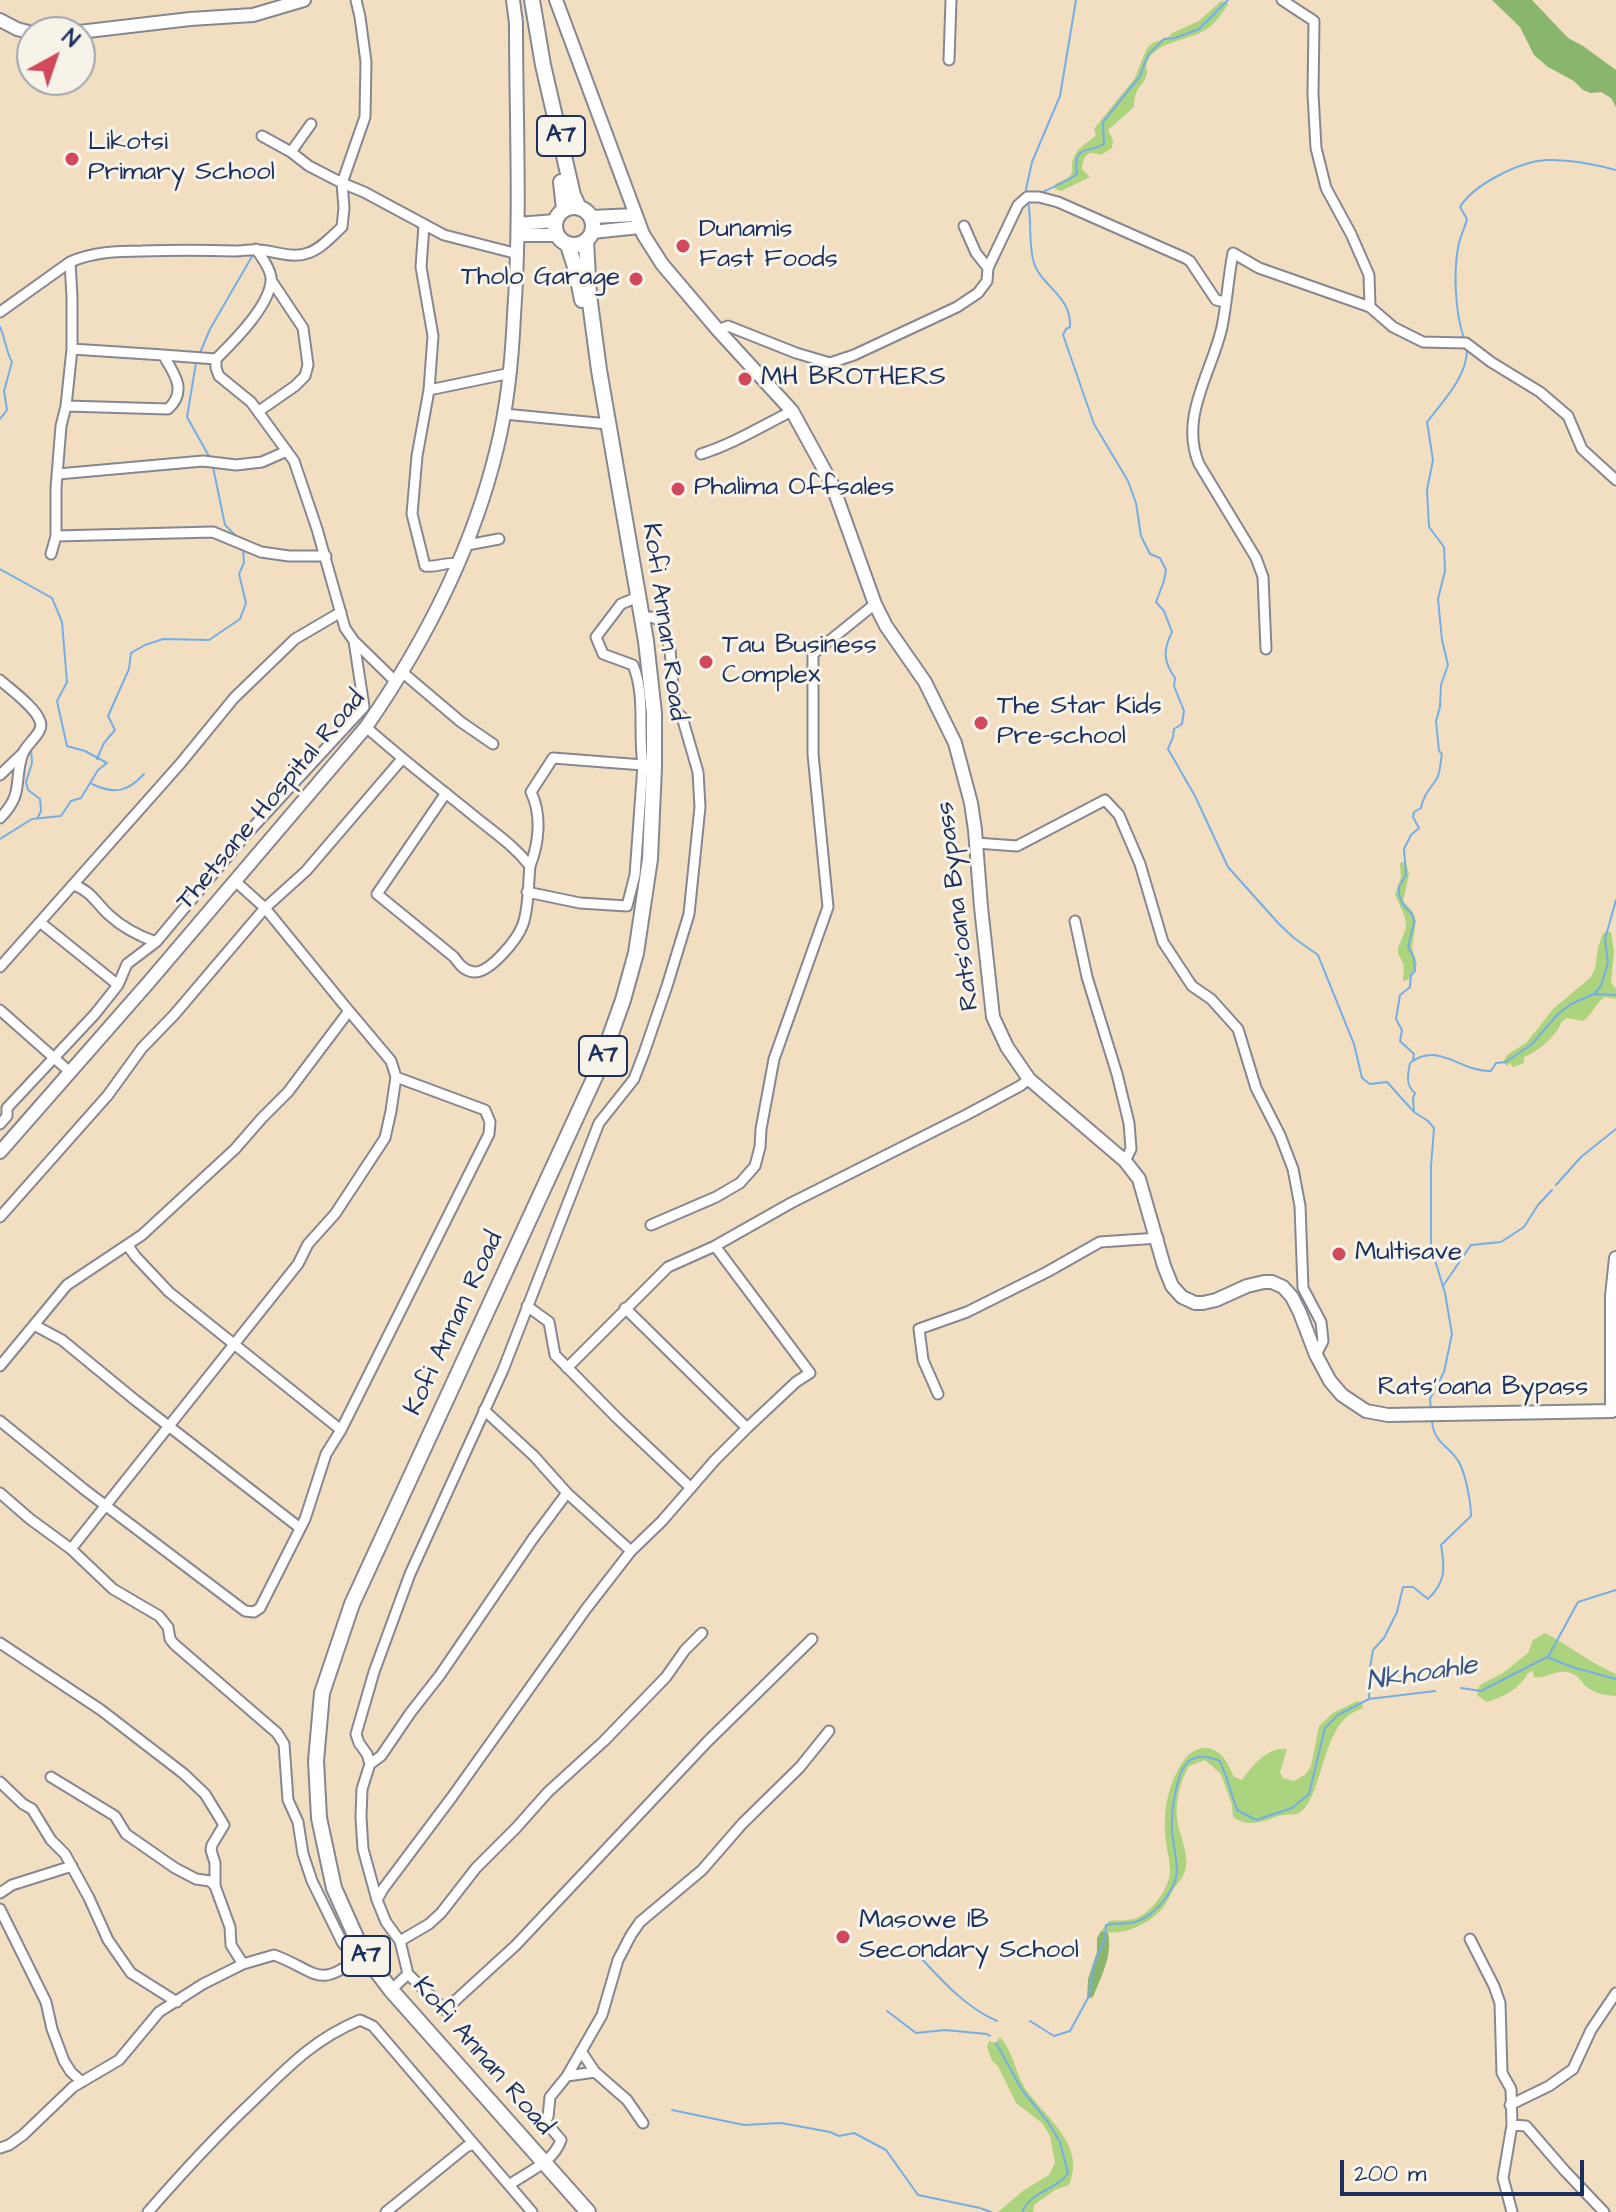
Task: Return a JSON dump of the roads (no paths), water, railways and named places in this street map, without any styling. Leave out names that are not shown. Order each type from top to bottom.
[{"type":"main road","name":"Kofi Annan Road","points":[[532,0],[543,65],[543,86],[564,198],[574,226],[589,295],[642,618],[654,713],[650,859],[636,953],[598,1070],[352,1604],[322,1693],[316,1761],[319,1818],[334,1888],[360,1956],[588,2212]]},
{"type":"street","points":[[96,30],[253,15],[304,0]]},
{"type":"street","points":[[1,312],[81,257],[114,251],[200,249],[256,249],[305,255],[317,249],[342,227],[342,183],[365,117],[366,62],[356,0]]},
{"type":"street","name":"Thetsane Hospital Road","points":[[0,1152],[366,727],[399,677],[449,588],[486,491],[498,446],[511,373],[518,254],[516,23],[513,0]]},
{"type":"street","name":"Rats'oana Bypass","points":[[556,0],[638,221],[662,264],[792,411],[832,484],[875,604],[886,626],[925,682],[955,743],[971,803],[993,1017],[1007,1047],[1029,1079],[1125,1161],[1139,1179],[1172,1286],[1182,1297],[1195,1303],[1216,1300],[1264,1282],[1283,1287],[1292,1297],[1330,1381],[1342,1395],[1366,1411],[1388,1415],[1614,1411],[1612,1296],[1616,1258]]},
{"type":"street","points":[[949,60],[951,0]]},
{"type":"street","points":[[1282,0],[1314,21],[1316,148],[1326,188],[1369,275],[1370,307]]},
{"type":"street","points":[[291,152],[311,124]]},
{"type":"street","points":[[262,136],[309,166],[424,225],[455,239],[518,254]]},
{"type":"street","points":[[718,330],[728,326],[830,363],[854,355],[957,307],[978,293],[987,281],[988,268],[1018,205],[1027,197],[1058,202],[1185,258],[1216,300],[1225,302]]},
{"type":"street","points":[[518,230],[638,221]]},
{"type":"street","points":[[424,225],[421,267],[433,336],[412,514],[425,566],[451,562],[458,564]]},
{"type":"street","points":[[964,226],[981,261],[988,268]]},
{"type":"street","points":[[256,249],[267,265],[271,280],[303,328],[308,365],[305,376],[295,386],[259,411]]},
{"type":"street","points":[[1266,649],[1263,577],[1256,558],[1202,469],[1193,449],[1191,430],[1216,347],[1233,253],[1259,268],[1370,307],[1393,327],[1423,342],[1466,343],[1540,392],[1568,416],[1582,449],[1616,480]]},
{"type":"street","points":[[51,554],[56,536],[61,426],[72,349],[70,262]]},
{"type":"street","points":[[271,280],[258,313],[216,359],[219,376],[259,411],[294,461],[326,556],[345,628],[354,641],[399,677],[421,686],[450,713],[493,744]]},
{"type":"street","points":[[72,349],[216,359]]},
{"type":"street","points":[[66,406],[168,409],[176,401],[179,380],[163,355]]},
{"type":"street","points":[[429,390],[511,373]]},
{"type":"street","points":[[701,454],[731,444],[792,411]]},
{"type":"street","points":[[504,414],[608,424]]},
{"type":"street","points":[[58,474],[203,461],[236,465],[262,462],[287,451]]},
{"type":"street","points":[[56,536],[213,532],[261,552],[326,556]]},
{"type":"street","points":[[467,545],[499,539]]},
{"type":"street","points":[[527,892],[580,903],[627,906],[635,875],[643,765],[637,676],[633,665],[603,654],[596,637],[621,604],[638,597]]},
{"type":"street","points":[[651,1225],[733,1188],[755,1166],[774,1059],[828,907],[813,754],[813,654],[875,604]]},
{"type":"street","points":[[0,967],[180,764],[234,698],[295,639],[341,612]]},
{"type":"street","points":[[642,618],[652,617],[662,622],[670,649],[675,712],[682,717],[698,772],[700,807],[689,914],[634,1079],[599,1123],[503,1370],[410,1574],[374,1672],[356,1734],[370,1764],[362,1789],[363,1849],[377,1900],[386,1922],[400,1941],[408,1974],[445,2010],[516,1945],[708,1741],[812,1639]]},
{"type":"street","points":[[0,1124],[7,1116],[4,1106],[55,1058],[118,985],[127,964],[156,942],[243,838],[364,707],[354,641]]},
{"type":"street","points":[[0,680],[41,722],[41,728],[24,752],[0,775]]},
{"type":"street","points":[[366,727],[517,849],[530,866]]},
{"type":"street","points":[[0,818],[13,804],[17,793],[24,752]]},
{"type":"street","points":[[446,793],[377,894],[454,957],[464,969],[481,971],[507,950],[523,925],[530,866],[536,850],[538,817],[531,792],[553,758],[643,765]]},
{"type":"street","points":[[0,1217],[108,1095],[142,1048],[265,908],[306,871],[402,759]]},
{"type":"street","points":[[976,843],[1017,846],[1105,800],[1119,815],[1140,864],[1163,942],[1192,986],[1211,999],[1238,1029],[1256,1088],[1293,1169],[1300,1206],[1303,1288],[1321,1322],[1323,1341],[1316,1355]]},
{"type":"street","points":[[71,1549],[298,1264],[308,1244],[335,1214],[385,1138],[396,1077],[391,1061],[265,908],[235,881]]},
{"type":"street","points":[[74,885],[85,889],[108,914],[133,932],[156,942]]},
{"type":"street","points":[[1075,921],[1087,977],[1129,1123],[1131,1149],[1125,1161]]},
{"type":"street","points":[[41,923],[118,985]]},
{"type":"street","points":[[0,1010],[70,1072]]},
{"type":"street","points":[[0,1366],[67,1285],[120,1248],[128,1246],[235,1149],[288,1092],[349,1011]]},
{"type":"street","points":[[0,1421],[245,1611],[254,1612],[260,1608],[300,1528],[326,1454],[341,1430],[489,1134],[490,1122],[485,1110],[396,1077]]},
{"type":"street","points":[[567,1368],[668,1267],[715,1246],[1029,1079]]},
{"type":"street","points":[[938,1394],[923,1360],[919,1329],[967,1312],[1100,1242],[1158,1238]]},
{"type":"street","points":[[128,1246],[169,1292],[341,1430]]},
{"type":"street","points":[[377,1900],[526,1691],[631,1551],[747,1428],[796,1382],[810,1373],[715,1246]]},
{"type":"street","points":[[527,1306],[549,1322],[555,1355],[691,1488]]},
{"type":"street","points":[[625,1308],[747,1428]]},
{"type":"street","points":[[34,1325],[62,1340],[300,1528]]},
{"type":"street","points":[[484,1410],[534,1456],[567,1493],[631,1551]]},
{"type":"street","points":[[0,1493],[71,1549],[113,1589],[159,1616],[168,1627],[174,1644],[277,1733],[284,1744],[288,1800],[298,1822],[307,1868],[342,1942],[360,1956],[336,1974],[328,1976],[305,1970],[274,1955],[243,1964],[203,1984],[159,2012],[119,2060],[73,2087],[23,2135],[0,2148]]},
{"type":"street","points":[[370,1764],[381,1756],[440,1675],[567,1493]]},
{"type":"street","points":[[400,1941],[441,1913],[476,1868],[548,1792],[604,1741],[666,1677],[702,1633]]},
{"type":"street","points":[[0,1643],[101,1710],[205,1794],[224,1825],[211,1850],[215,1863],[215,1886],[230,1927],[231,1945],[243,1964]]},
{"type":"street","points":[[509,2185],[522,2175],[529,2174],[560,2145],[561,2140],[544,2120],[548,2117],[550,2097],[567,2076],[602,2015],[618,1960],[640,1922],[702,1870],[742,1824],[800,1767],[829,1731]]},
{"type":"street","points":[[51,1777],[115,1816],[126,1834],[162,1859],[215,1886]]},
{"type":"street","points":[[0,1782],[32,1809],[51,1840],[65,1854],[108,1940],[131,1973],[177,2002]]},
{"type":"street","points":[[0,1893],[12,1885],[72,1866]]},
{"type":"street","points":[[0,1909],[46,2002],[64,2061],[82,2082]]},
{"type":"street","points":[[1470,1939],[1500,2003],[1502,2073],[1511,2089],[1512,2125],[1503,2178],[1512,2212]]},
{"type":"street","points":[[391,1990],[408,1974]]},
{"type":"street","points":[[1510,2105],[1549,2086],[1573,2069],[1591,2030],[1616,1993]]},
{"type":"street","points":[[148,2212],[199,2154],[297,2058],[334,2031],[360,2020],[373,2026],[532,2212]]},
{"type":"street","points":[[581,2051],[595,2072],[627,2100],[643,2123]]},
{"type":"street","points":[[567,2076],[595,2072]]},
{"type":"street","points":[[1512,2125],[1526,2126],[1604,2212]]},
{"type":"street","points":[[386,2212],[473,2144]]},
{"type":"waterway","points":[[1027,195],[1032,162],[1060,96],[1076,0]]},
{"type":"waterway","points":[[1041,193],[1077,174],[1077,158],[1083,151],[1104,144],[1103,122],[1140,76],[1148,55],[1164,39],[1199,29],[1228,0]]},
{"type":"waterway","points":[[1464,338],[1457,304],[1456,278],[1459,243],[1467,219],[1460,207],[1467,198],[1499,175],[1536,161],[1574,161],[1616,170]]},
{"type":"waterway","points":[[1028,201],[1034,263],[1066,307],[1070,327],[1063,335],[1094,424],[1128,481],[1136,503],[1141,536],[1150,554],[1160,558],[1166,570],[1156,602],[1164,611],[1172,632],[1167,644],[1166,661],[1175,678],[1174,686],[1184,711],[1182,724],[1174,729],[1168,749],[1195,796],[1228,867],[1279,924],[1318,955],[1354,1044],[1362,1078],[1370,1084],[1387,1082],[1414,1112]]},
{"type":"waterway","points":[[200,353],[210,329],[254,253]]},
{"type":"waterway","points":[[0,327],[12,362],[4,391],[7,410],[0,419]]},
{"type":"waterway","points":[[1413,1060],[1414,1054],[1400,1041],[1402,1030],[1396,1019],[1400,995],[1410,987],[1411,975],[1415,971],[1414,958],[1408,947],[1413,916],[1403,904],[1399,887],[1406,875],[1404,849],[1411,835],[1419,828],[1413,817],[1414,812],[1421,808],[1440,771],[1442,754],[1439,751],[1436,721],[1441,685],[1448,665],[1438,599],[1445,571],[1444,547],[1429,527],[1427,490],[1433,460],[1427,422],[1459,378],[1467,348]]},
{"type":"waterway","points":[[196,363],[187,417],[210,458]]},
{"type":"waterway","points":[[213,467],[225,525],[238,538]]},
{"type":"waterway","points":[[97,759],[104,743],[115,730],[108,716],[129,669],[131,653],[163,639],[209,640],[240,619],[246,603],[239,574],[244,563],[243,547]]},
{"type":"waterway","points":[[0,569],[52,598],[62,622],[67,682],[57,701],[67,746],[85,751],[107,763],[98,770],[81,798],[71,801],[61,816],[32,819],[0,839]]},
{"type":"waterway","points":[[31,748],[32,763],[26,782],[28,790],[40,799],[38,817]]},
{"type":"waterway","points":[[92,784],[120,790],[132,785],[144,774]]},
{"type":"waterway","points":[[1431,1411],[1430,1399],[1444,1372],[1452,1334],[1445,1293],[1431,1247],[1434,1128],[1414,1112],[1415,1093],[1408,1079],[1410,1063],[1431,1055],[1491,1071],[1496,1063],[1506,1062],[1532,1044],[1557,1015],[1571,1004],[1594,994],[1601,986],[1608,963],[1605,939],[1616,900]]},
{"type":"waterway","points":[[1594,994],[1616,995]]},
{"type":"waterway","points":[[1556,1185],[1581,1157],[1616,1129]]},
{"type":"waterway","points":[[1443,1286],[1471,1245],[1501,1242],[1524,1227],[1552,1190]]},
{"type":"waterway","points":[[1369,1699],[1373,1650],[1384,1638],[1397,1612],[1403,1587],[1413,1587],[1428,1599],[1438,1587],[1443,1574],[1441,1545],[1471,1516],[1468,1490],[1460,1464],[1439,1440],[1432,1421]]},
{"type":"waterway","points":[[1548,1657],[1578,1602],[1616,1590]]},
{"type":"waterway","name":"Nkhoahle","points":[[1461,1688],[1481,1691],[1547,1657],[1616,1679]]},
{"type":"waterway","name":"Nkhoahle","points":[[1030,2021],[1054,2036],[1070,2031],[1089,1996],[1094,1964],[1105,1939],[1106,1925],[1131,1923],[1145,1918],[1168,1894],[1177,1870],[1172,1831],[1173,1803],[1180,1775],[1191,1759],[1207,1757],[1220,1761],[1237,1810],[1256,1820],[1292,1808],[1309,1794],[1325,1728],[1338,1715],[1369,1699],[1435,1691]]},
{"type":"waterway","points":[[922,1959],[966,2002],[997,2021]]},
{"type":"waterway","points":[[887,2011],[916,2033],[945,2030],[990,2036]]},
{"type":"waterway","name":"Nkhoahle","points":[[996,2043],[1022,2090],[1060,2142],[1068,2173],[1057,2184],[1031,2200],[1022,2212]]},
{"type":"waterway","points":[[672,2110],[744,2125],[781,2123],[839,2136],[854,2133],[886,2150],[918,2195],[991,2212]]},
{"type":"place","name":"Likotsi Primary School","points":[[72,159]]},
{"type":"place","name":"Dunamis Fast Foods","points":[[683,246]]},
{"type":"place","name":"Tholo Garage","points":[[636,279]]},
{"type":"place","name":"MH BROTHERS","points":[[745,379]]},
{"type":"place","name":"Phalima Offsales","points":[[678,489]]},
{"type":"place","name":"Tau Business Complex","points":[[706,662]]},
{"type":"place","name":"The Star Kids Pre-school","points":[[981,723]]},
{"type":"place","name":"Multisave","points":[[1339,1254]]},
{"type":"place","name":"Masowe 1B Secondary School","points":[[843,1937]]}]
